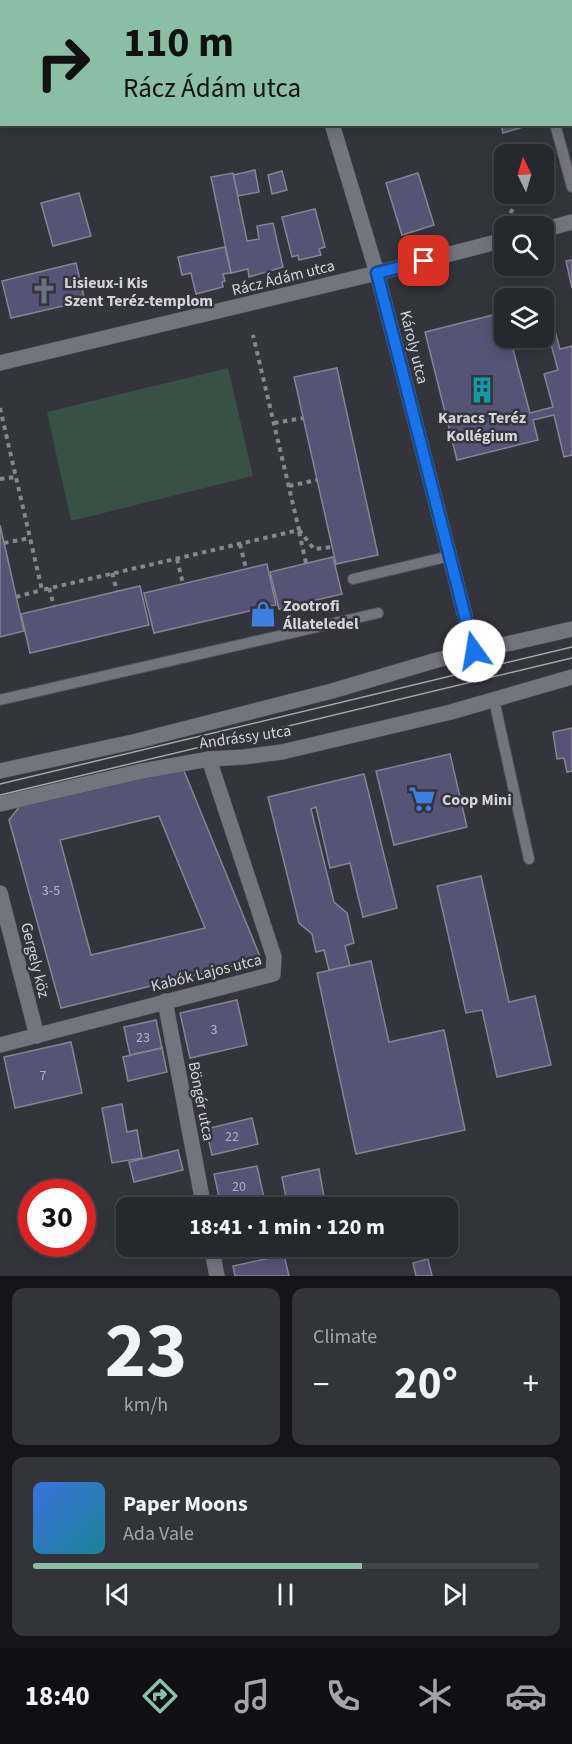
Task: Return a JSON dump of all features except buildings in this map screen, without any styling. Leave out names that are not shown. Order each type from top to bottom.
[{"type":"street","name":"Károly utca","points":[[333,126],[377,273],[474,651]]},
{"type":"street","points":[[554,227],[572,222]]},
{"type":"street","name":"Rácz Ádám utca","points":[[0,363],[377,273],[494,242]]},
{"type":"street","name":"Andrássy utca","points":[[0,771],[137,741],[332,691],[474,651],[572,628]]},
{"type":"street","name":"Andrássy utca","points":[[0,804],[142,771],[209,759],[282,752],[494,700],[572,677]]},
{"type":"street","name":"Kabók Lajos utca","points":[[0,1045],[273,974],[274,957],[209,759]]},
{"type":"street","name":"Gergely köz","points":[[0,893],[37,1036]]},
{"type":"street","name":"Böngér utca","points":[[165,1001],[202,1197]]},
{"type":"street","points":[[213,1257],[217,1276]]},
{"type":"lane","points":[[556,126],[572,187]]},
{"type":"lane","points":[[353,579],[450,556]]},
{"type":"lane","points":[[0,700],[378,613]]},
{"type":"lane","points":[[494,700],[529,859]]},
{"type":"path","points":[[254,335],[306,563]]},
{"type":"path","points":[[0,408],[42,590]]},
{"type":"path","points":[[274,423],[303,418]]},
{"type":"path","points":[[0,480],[15,477]]},
{"type":"path","points":[[289,486],[317,480]]},
{"type":"path","points":[[16,597],[299,530]]},
{"type":"path","points":[[299,530],[314,549],[332,547]]},
{"type":"path","points":[[4,543],[30,538]]},
{"type":"path","points":[[240,544],[246,569]]},
{"type":"path","points":[[177,559],[183,584]]},
{"type":"path","points":[[112,573],[117,591]]},
{"type":"path","points":[[49,588],[54,606]]},
{"type":"green space","points":[[228,368],[253,476],[71,521],[47,412]]},
{"type":"tram line","points":[[0,784],[572,647]]},
{"type":"tram line","points":[[0,795],[572,658]]},
{"type":"place","name":"Lisieux-i Kis Szent Teréz-templom","points":[[44,291]]},
{"type":"place","name":"Karacs Teréz Kollégium","points":[[482,390]]},
{"type":"place","name":"Zootrofi Állateledel","points":[[263,614]]},
{"type":"place","name":"Coop Mini","points":[[422,799]]},
{"type":"route","points":[[424,261],[377,273],[474,651]]}]
